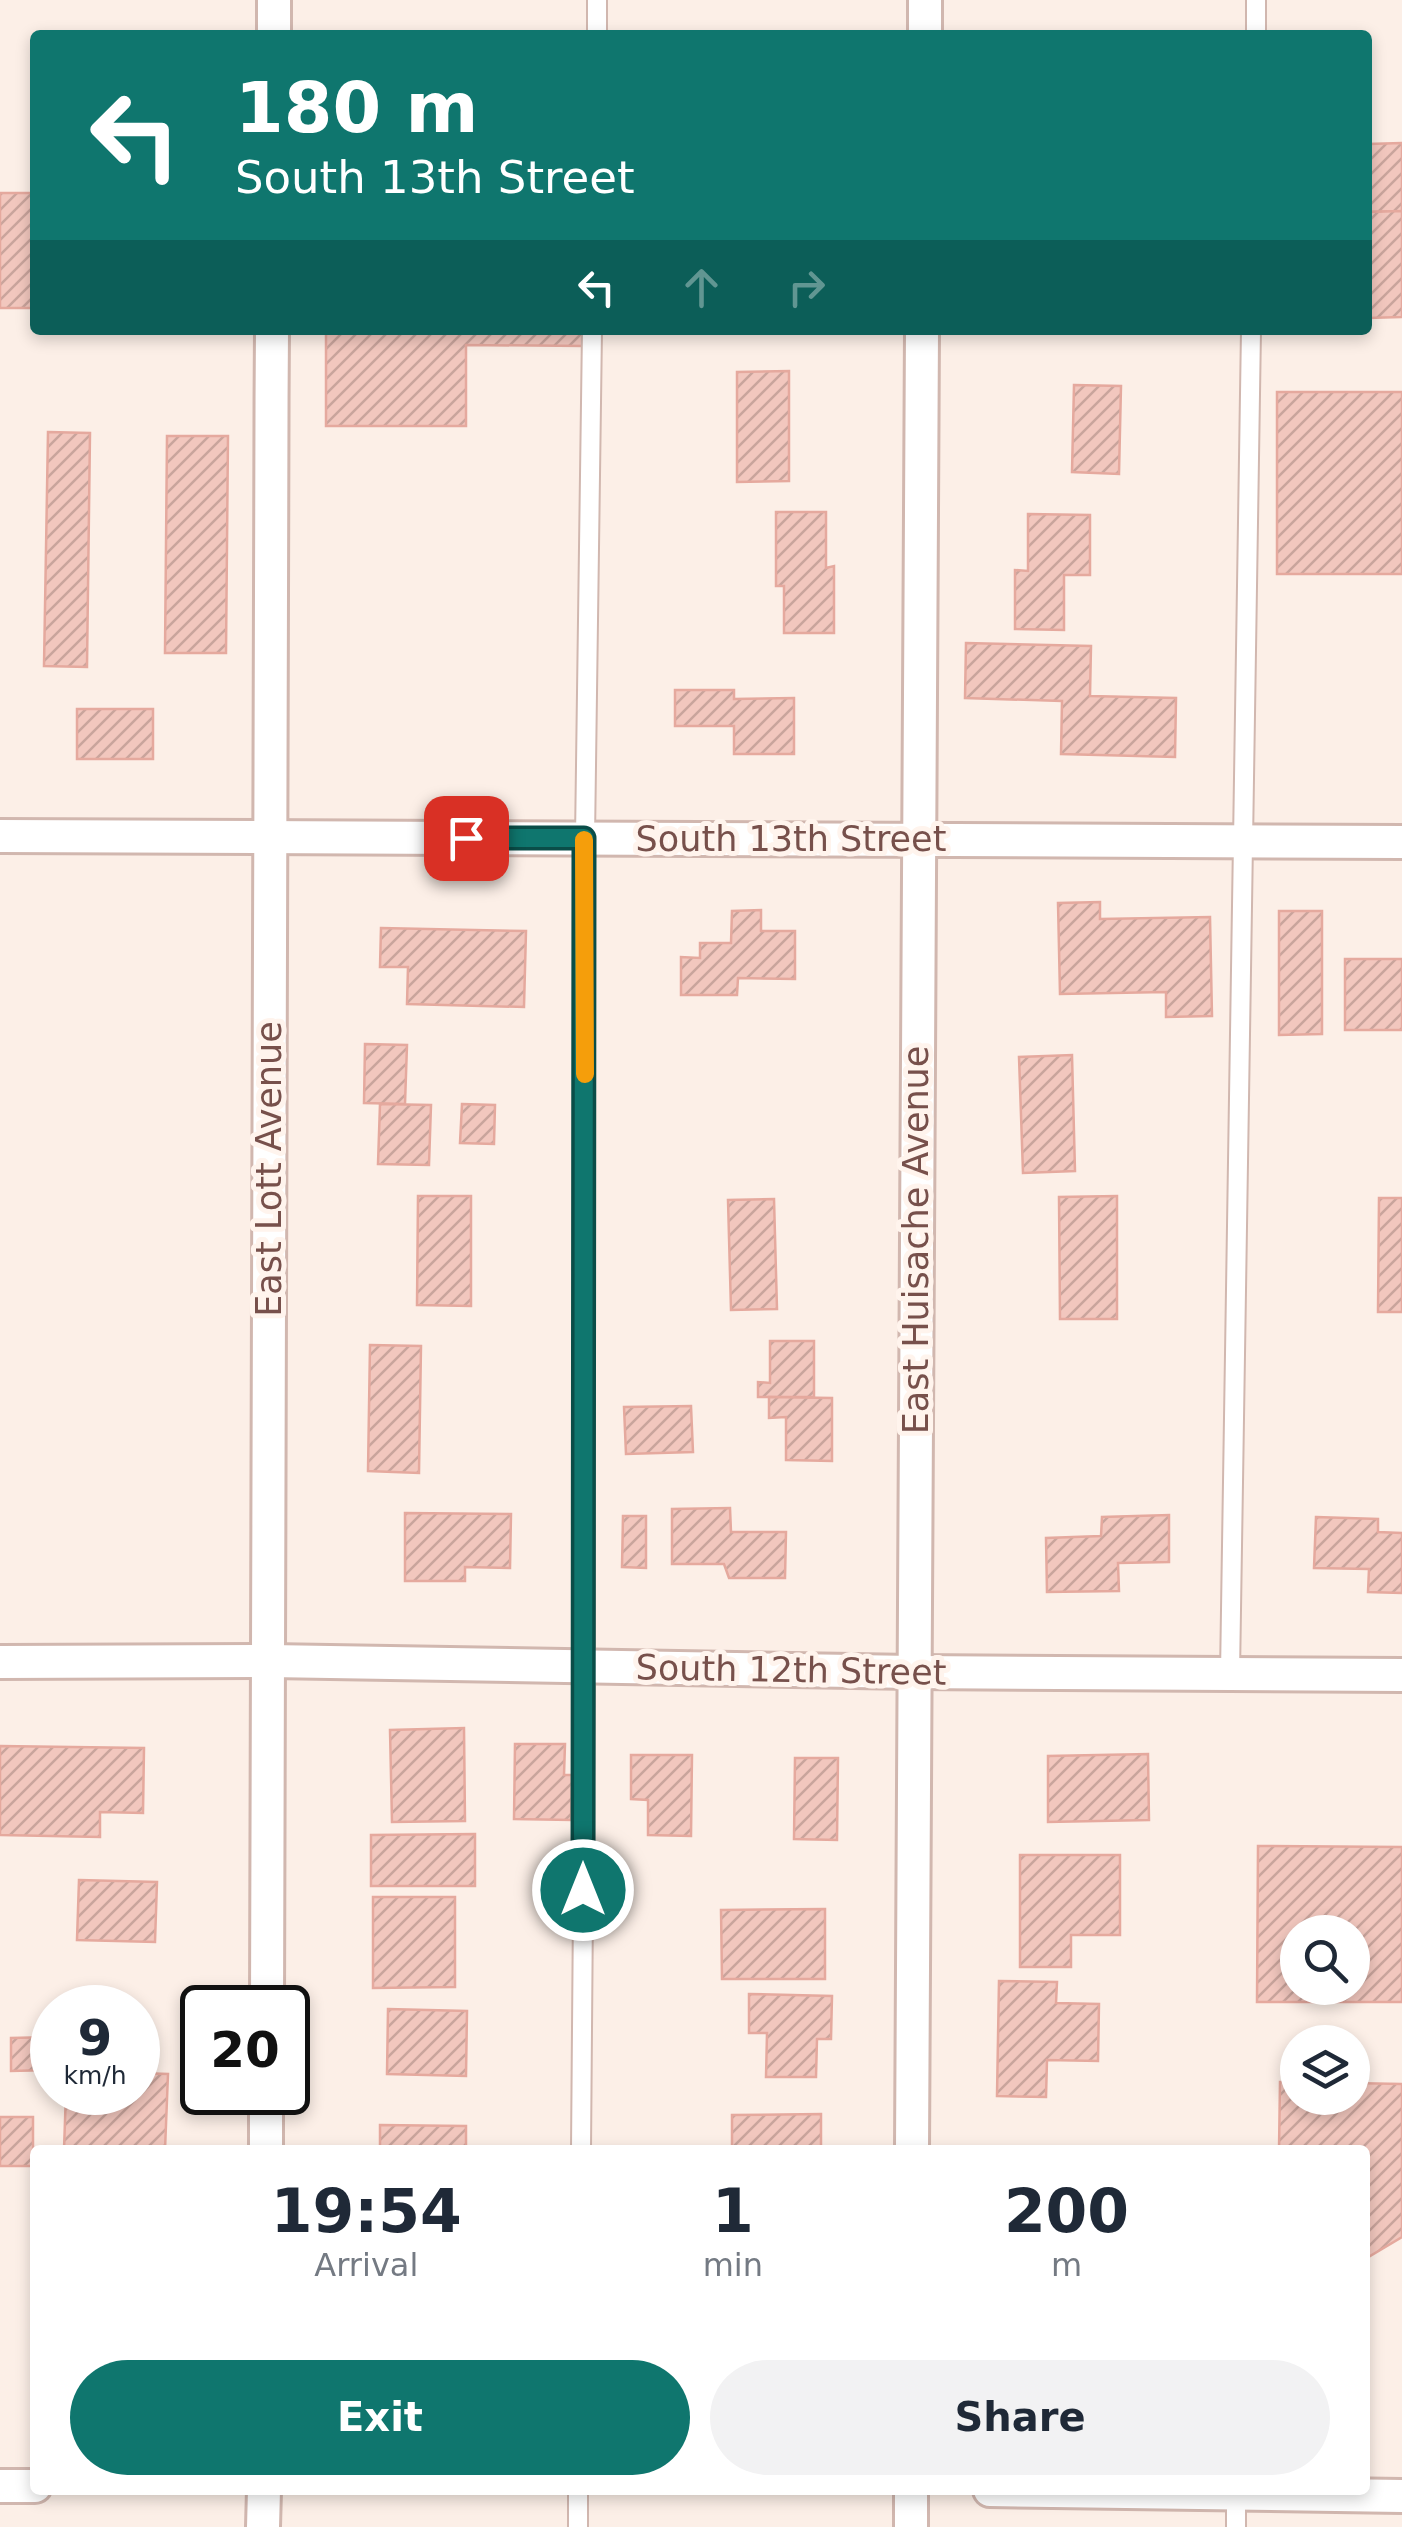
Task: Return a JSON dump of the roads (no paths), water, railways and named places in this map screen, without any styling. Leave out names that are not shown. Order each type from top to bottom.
[{"type":"street","points":[[274,0],[274,30]]},
{"type":"street","points":[[925,30],[926,0]]},
{"type":"street","name":"East Lott Avenue","points":[[267,1985],[272,335]]},
{"type":"street","name":"East Huisache Avenue","points":[[912,2145],[922,335]]},
{"type":"street","name":"South 13th Street","points":[[0,836],[1402,842]]},
{"type":"street","name":"South 12th Street","points":[[0,1662],[270,1661],[913,1672],[1402,1675]]},
{"type":"street","points":[[266,2115],[266,2145]]},
{"type":"street","points":[[0,2486],[30,2486]]},
{"type":"street","points":[[263,2527],[264,2495]]},
{"type":"street","points":[[911,2495],[911,2527]]},
{"type":"street","points":[[1319,2495],[1402,2496]]},
{"type":"lane","points":[[597,0],[597,30]]},
{"type":"lane","points":[[1256,0],[1256,30]]},
{"type":"lane","points":[[581,2145],[584,838],[592,335]]},
{"type":"lane","points":[[1230,1674],[1251,335]]},
{"type":"lane","points":[[578,2495],[578,2527]]},
{"type":"lane","points":[[1236,2495],[1236,2527]]}]
